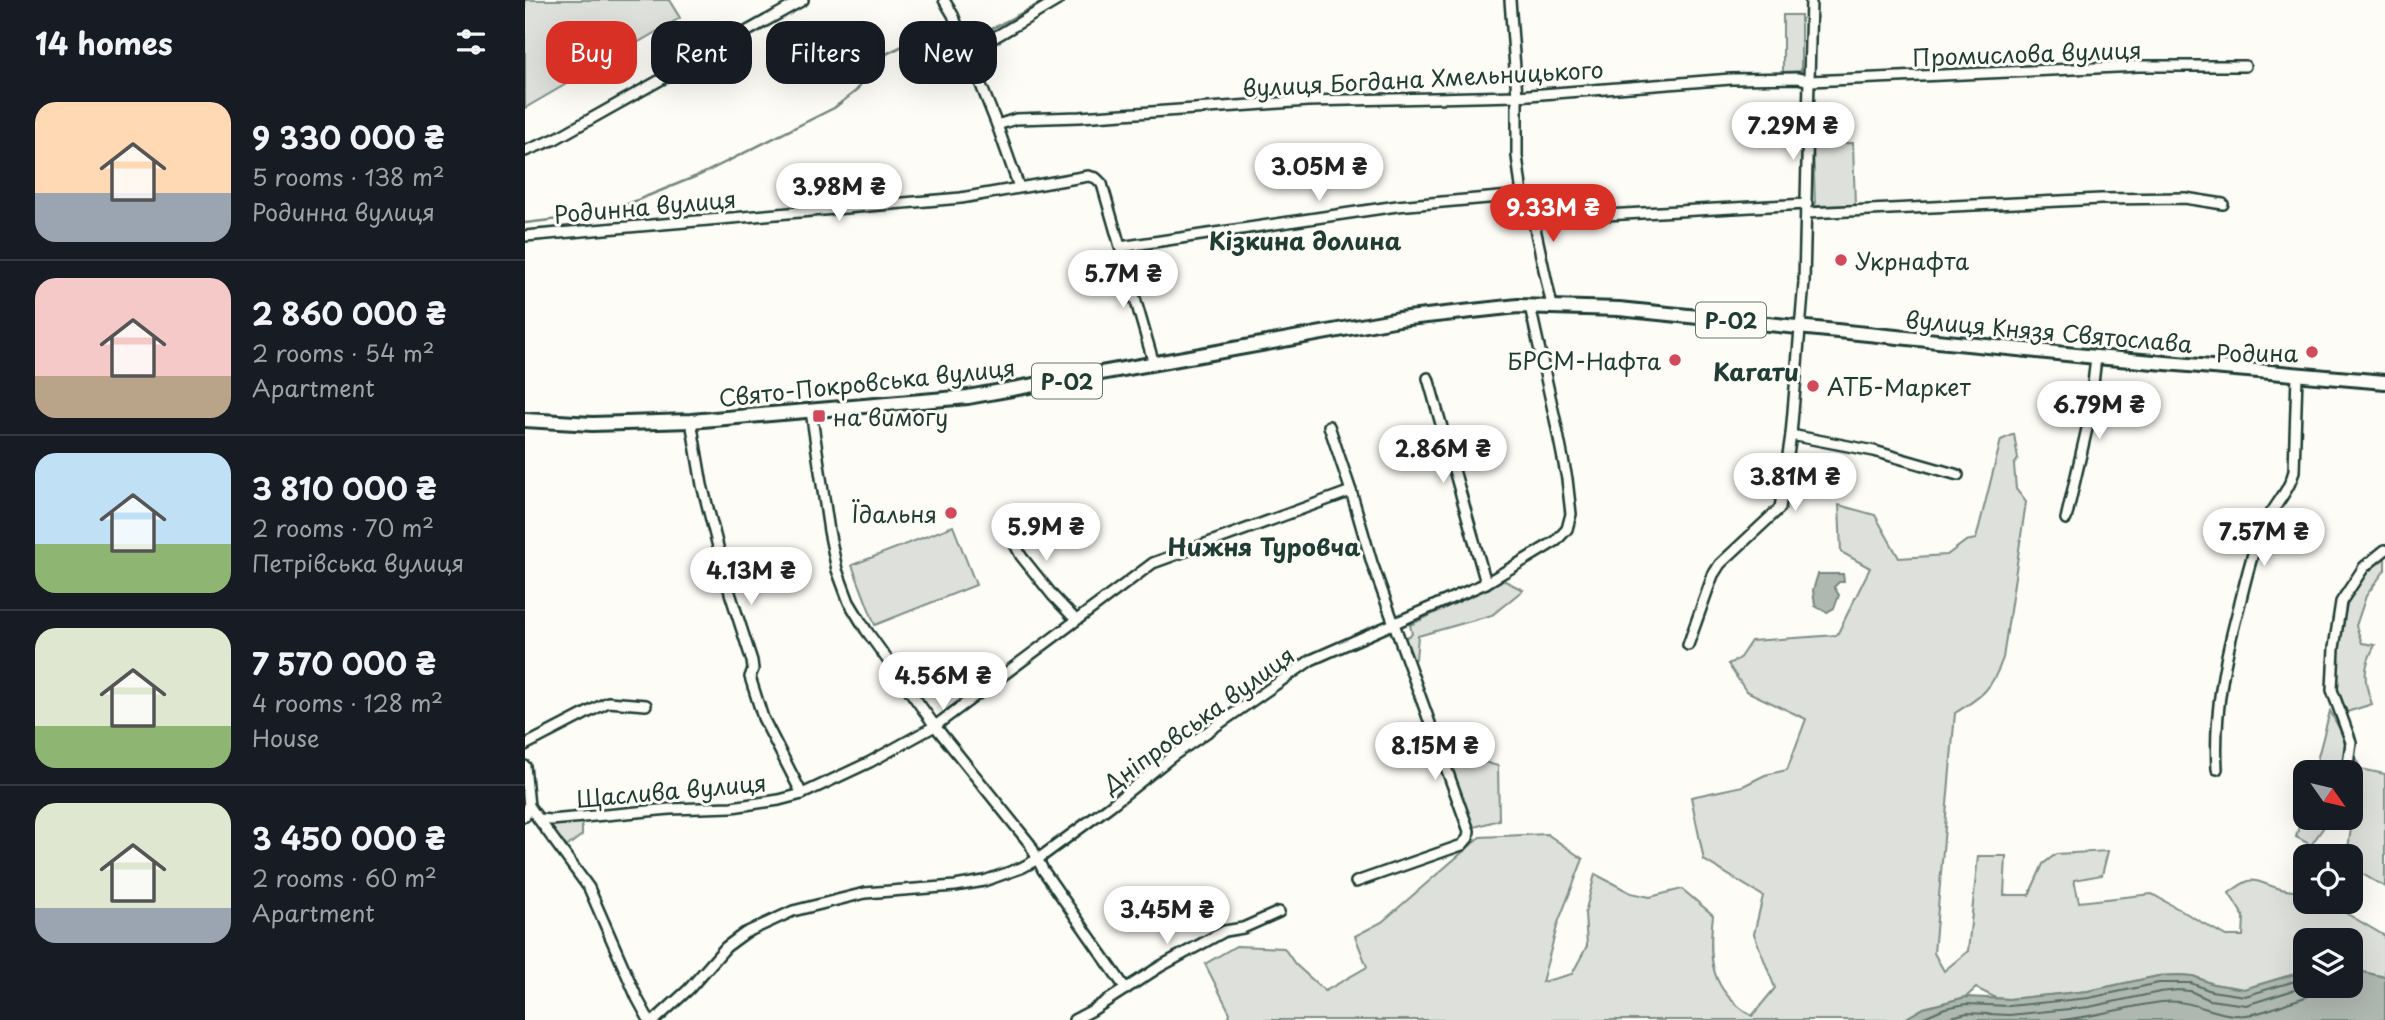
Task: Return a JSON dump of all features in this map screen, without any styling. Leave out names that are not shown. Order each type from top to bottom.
[{"type":"main road","name":"Свято-Покровська вулиця","points":[[525,420],[592,424],[691,421],[968,397],[1399,319],[1496,307],[1619,309],[1796,326]]},
{"type":"main road","name":"вулиця Князя Святослава","points":[[1796,326],[2096,357],[2385,382]]},
{"type":"street","points":[[525,151],[567,132],[803,0]]},
{"type":"street","points":[[943,0],[955,21]]},
{"type":"street","points":[[997,36],[1058,0]]},
{"type":"street","points":[[1510,0],[1517,96],[1517,156],[1522,195],[1532,219],[1552,306]]},
{"type":"street","points":[[1688,645],[1713,575],[1720,564],[1780,508],[1791,435],[1796,326],[1804,282],[1811,0]]},
{"type":"street","name":"Промислова вулиця","points":[[1810,81],[2139,66],[2245,66]]},
{"type":"street","name":"вулиця Богдана Хмельницького","points":[[997,125],[1016,119],[1308,101],[1517,96],[1731,79],[1798,78],[1810,81]]},
{"type":"street","points":[[980,84],[1019,187]]},
{"type":"street","name":"Родинна вулиця","points":[[525,236],[961,198],[1088,176],[1096,178],[1102,184],[1120,247]]},
{"type":"street","points":[[1154,364],[1120,247],[1397,206],[1522,195]]},
{"type":"street","points":[[1532,219],[2101,199],[2185,198],[2223,204]]},
{"type":"street","name":"Дніпровська вулиця","points":[[655,1020],[689,989],[726,947],[761,924],[793,911],[865,892],[955,886],[984,881],[1038,859],[1174,755],[1311,660],[1486,583],[1556,541],[1567,529],[1571,514],[1565,467],[1530,306]]},
{"type":"street","points":[[2066,519],[2089,420],[2096,357]]},
{"type":"street","points":[[2217,769],[2215,730],[2225,657],[2259,536],[2267,515],[2291,483],[2294,471],[2297,375]]},
{"type":"street","points":[[1428,378],[1486,583]]},
{"type":"street","points":[[811,411],[829,531],[849,602],[866,630],[936,726],[1030,844],[1042,870],[1126,989]]},
{"type":"street","points":[[691,421],[702,485],[730,593],[752,661],[750,677],[763,718],[802,794]]},
{"type":"street","points":[[1329,426],[1372,563],[1469,831],[1468,838],[1462,845],[1356,882]]},
{"type":"street","points":[[1791,435],[1874,451],[1958,475]]},
{"type":"street","name":"Щаслива вулиця","points":[[539,819],[732,807],[802,794],[903,746],[936,726],[1153,563],[1351,491]]},
{"type":"street","points":[[1001,517],[1021,556],[1076,620]]},
{"type":"street","points":[[2349,760],[2351,742],[2332,690],[2334,648],[2341,602],[2364,567],[2385,550]]},
{"type":"street","points":[[525,745],[608,702],[646,705]]},
{"type":"street","points":[[525,766],[529,806],[525,816]]},
{"type":"street","points":[[529,806],[589,888],[649,1020]]},
{"type":"street","points":[[1074,1020],[1161,965],[1225,931],[1243,928],[1279,912]]},
{"type":"shaded area","points":[[525,0],[669,0],[680,18],[675,21],[651,21],[651,35],[637,43],[637,21],[546,21],[546,84],[566,84],[525,108]]},
{"type":"shaded area","points":[[1783,15],[1801,15],[1801,71],[1783,72]]},
{"type":"shaded area","points":[[1853,143],[1855,205],[1815,206],[1813,144]]},
{"type":"shaded area","points":[[2014,434],[2018,459],[2014,465],[2016,489],[2026,502],[2003,658],[1985,691],[1955,713],[1934,953],[1944,971],[1968,951],[1978,856],[2006,856],[2004,895],[2029,895],[2043,864],[2056,854],[2108,851],[2102,875],[2074,880],[2079,902],[2152,894],[2226,936],[2243,936],[2244,917],[2229,893],[2255,880],[2293,891],[2293,914],[2347,914],[2385,936],[2385,977],[2363,972],[2363,928],[2293,928],[2293,975],[2244,989],[2213,984],[2193,976],[2178,975],[2158,976],[2088,991],[2009,999],[1996,998],[1976,988],[1966,997],[1924,1008],[1903,1020],[1228,1020],[1230,1013],[1205,964],[1236,946],[1284,948],[1295,964],[1325,991],[1367,967],[1355,936],[1382,922],[1480,837],[1547,834],[1583,859],[1558,923],[1542,982],[1572,974],[1587,946],[1585,913],[1595,874],[1631,893],[1650,897],[1682,889],[1713,915],[1711,947],[1715,973],[1727,996],[1752,1016],[1775,988],[1754,934],[1763,896],[1704,860],[1691,797],[1743,786],[1765,775],[1787,770],[1806,719],[1746,691],[1728,664],[1739,659],[1751,641],[1837,635],[1870,568],[1841,552],[1839,505],[1875,515],[1899,558],[1947,555],[1966,541],[1976,539],[2001,440]]},
{"type":"shaded area","points":[[953,526],[976,585],[875,625],[852,565]]},
{"type":"shaded area","points":[[2385,555],[2385,570],[2366,596],[2356,626],[2362,643],[2375,645],[2368,660],[2366,674],[2372,704],[2347,712],[2336,686],[2338,651],[2347,603],[2369,570]]},
{"type":"shaded area","points":[[1503,580],[1523,590],[1492,615],[1418,636],[1416,659],[1410,659],[1403,639],[1412,634],[1410,625]]},
{"type":"shaded area","points":[[2330,711],[2356,760],[2317,760]]},
{"type":"shaded area","points":[[1440,742],[1444,742],[1449,752],[1498,766],[1499,820],[1471,828]]},
{"type":"shaded area","points":[[2363,769],[2385,774],[2385,887],[2363,874],[2363,844],[2349,844],[2351,830],[2363,830]]},
{"type":"shaded area","points":[[582,821],[582,835],[566,847],[548,824]]},
{"type":"shaded area","points":[[2298,830],[2322,830],[2312,844],[2296,837]]},
{"type":"water","points":[[1818,574],[1843,574],[1844,582],[1839,582],[1834,587],[1839,595],[1834,608],[1827,612],[1815,606],[1813,590]]},
{"type":"water","points":[[2363,972],[2385,977],[2385,1020],[1903,1020],[1924,1008],[1966,997],[2009,999],[2088,991],[2158,976],[2193,976],[2213,984],[2244,989],[2293,975],[2293,998],[2363,998]]},
{"type":"waterway","points":[[997,26],[1046,0]]},
{"type":"waterway","points":[[525,223],[603,214],[702,174],[834,108],[856,91],[873,66],[899,48]]},
{"type":"place","name":"Укрнафта","points":[[1841,260]]},
{"type":"place","name":"Родина","points":[[2312,352]]},
{"type":"place","name":"БРСМ-Нафта","points":[[1675,360]]},
{"type":"place","name":"АТБ-Маркет","points":[[1813,386]]},
{"type":"place","name":"на вимогу","points":[[819,416]]},
{"type":"place","name":"Їдальня","points":[[951,513]]},
{"type":"district","name":"Кізкина долина","points":[[1305,240]]},
{"type":"district","name":"Кагати","points":[[1756,371]]},
{"type":"district","name":"Нижня Туровча","points":[[1264,546]]}]
